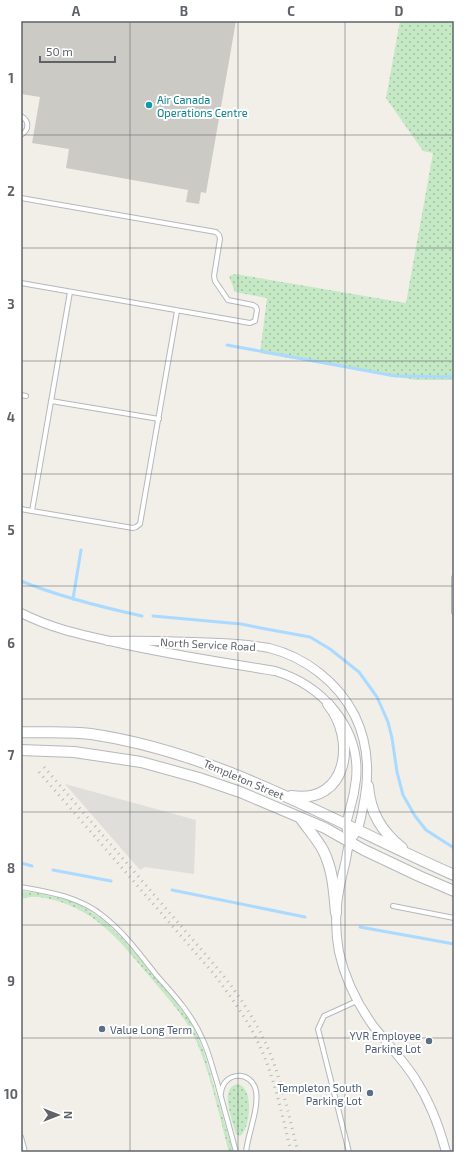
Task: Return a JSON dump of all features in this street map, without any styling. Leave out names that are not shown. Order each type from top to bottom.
[{"type":"street","name":"North Service Road","points":[[21,613],[46,624],[76,634],[146,650],[275,671],[285,674],[300,682],[328,704],[338,714],[350,735],[356,763],[354,792],[346,825],[350,842]]},
{"type":"street","name":"North Service Road","points":[[108,641],[227,643],[251,645],[282,652],[304,662],[331,683],[351,709],[360,727],[368,766],[368,786],[357,830],[350,842]]},
{"type":"street","points":[[283,795],[305,797],[316,795],[330,787],[341,772],[344,750],[342,732],[337,716],[328,704]]},
{"type":"street","name":"Templeton Street","points":[[21,732],[89,734],[132,742],[192,758],[283,795],[427,864],[454,875]]},
{"type":"street","name":"Templeton Street","points":[[21,750],[74,752],[141,762],[185,774],[240,792],[330,831],[364,850],[454,891]]},
{"type":"street","points":[[368,786],[370,805],[380,826],[394,842],[427,864]]},
{"type":"street","points":[[301,819],[322,849],[330,866],[336,914]]},
{"type":"street","points":[[350,842],[337,894],[336,914],[336,928],[340,954],[348,980],[357,1001],[374,1026],[400,1058],[422,1091],[439,1128],[446,1152]]},
{"type":"lane","points":[[21,116],[25,118],[28,124],[25,132],[21,135]]},
{"type":"lane","points":[[21,198],[216,232],[220,239],[214,276],[215,281],[228,300],[256,307],[257,310],[255,321],[250,323],[21,283]]},
{"type":"lane","points":[[32,511],[70,292]]},
{"type":"lane","points":[[21,509],[133,528],[138,526],[141,521],[177,311]]},
{"type":"lane","points":[[51,401],[159,419]]},
{"type":"lane","points":[[454,578],[454,612]]},
{"type":"lane","points":[[21,887],[46,891],[78,901],[103,916],[124,936],[180,1002],[191,1018],[205,1045],[236,1152]]},
{"type":"lane","points":[[393,906],[454,918]]},
{"type":"lane","points":[[349,1152],[318,1029],[324,1016],[357,1001]]},
{"type":"lane","points":[[221,1097],[224,1083],[233,1076],[246,1077],[255,1087],[256,1102],[246,1152]]},
{"type":"lane","points":[[21,1137],[25,1152]]},
{"type":"shaded area","points":[[65,784],[196,820],[194,874],[145,867],[140,870]]},
{"type":"green space","points":[[400,21],[454,21],[454,380],[416,380],[260,353],[267,298],[235,292],[229,276],[235,274],[406,303],[433,153],[423,151],[386,98]]},
{"type":"green space","points":[[21,891],[42,893],[60,897],[78,904],[102,919],[123,939],[176,1002],[193,1026],[204,1052],[233,1152],[229,1152],[214,1093],[200,1049],[190,1028],[168,998],[130,953],[97,921],[70,905],[54,900],[37,897],[21,899]]},
{"type":"green space","points":[[238,1084],[243,1087],[247,1093],[249,1101],[246,1126],[240,1136],[236,1134],[228,1105],[229,1091],[232,1086]]},
{"type":"building","name":"Air Canada Operations Centre","points":[[21,21],[236,21],[206,193],[201,192],[199,204],[186,202],[188,190],[66,168],[69,149],[32,143],[40,97],[21,94]]},
{"type":"waterway","points":[[227,345],[395,376],[454,377]]},
{"type":"waterway","points":[[73,599],[81,550]]},
{"type":"waterway","points":[[21,581],[81,601],[142,616]]},
{"type":"waterway","points":[[153,616],[241,624],[310,637],[330,649],[359,672],[377,697],[388,722],[397,772],[403,795],[415,816],[426,830],[454,848]]},
{"type":"waterway","points":[[21,863],[32,866]]},
{"type":"waterway","points":[[53,870],[111,881]]},
{"type":"waterway","points":[[172,890],[305,917]]},
{"type":"waterway","points":[[360,927],[454,944]]},
{"type":"railway","points":[[44,767],[218,969],[241,1000],[255,1022],[272,1058],[283,1092],[298,1152]]},
{"type":"railway","points":[[39,772],[213,973],[236,1005],[247,1022],[263,1053],[277,1095],[291,1152]]},
{"type":"place","name":"Air Canada Operations Centre","points":[[149,105]]},
{"type":"place","name":"Value Long Term","points":[[102,1029]]},
{"type":"place","name":"YVR Employee Parking Lot","points":[[429,1041]]},
{"type":"place","name":"Templeton South Parking Lot","points":[[370,1093]]}]
